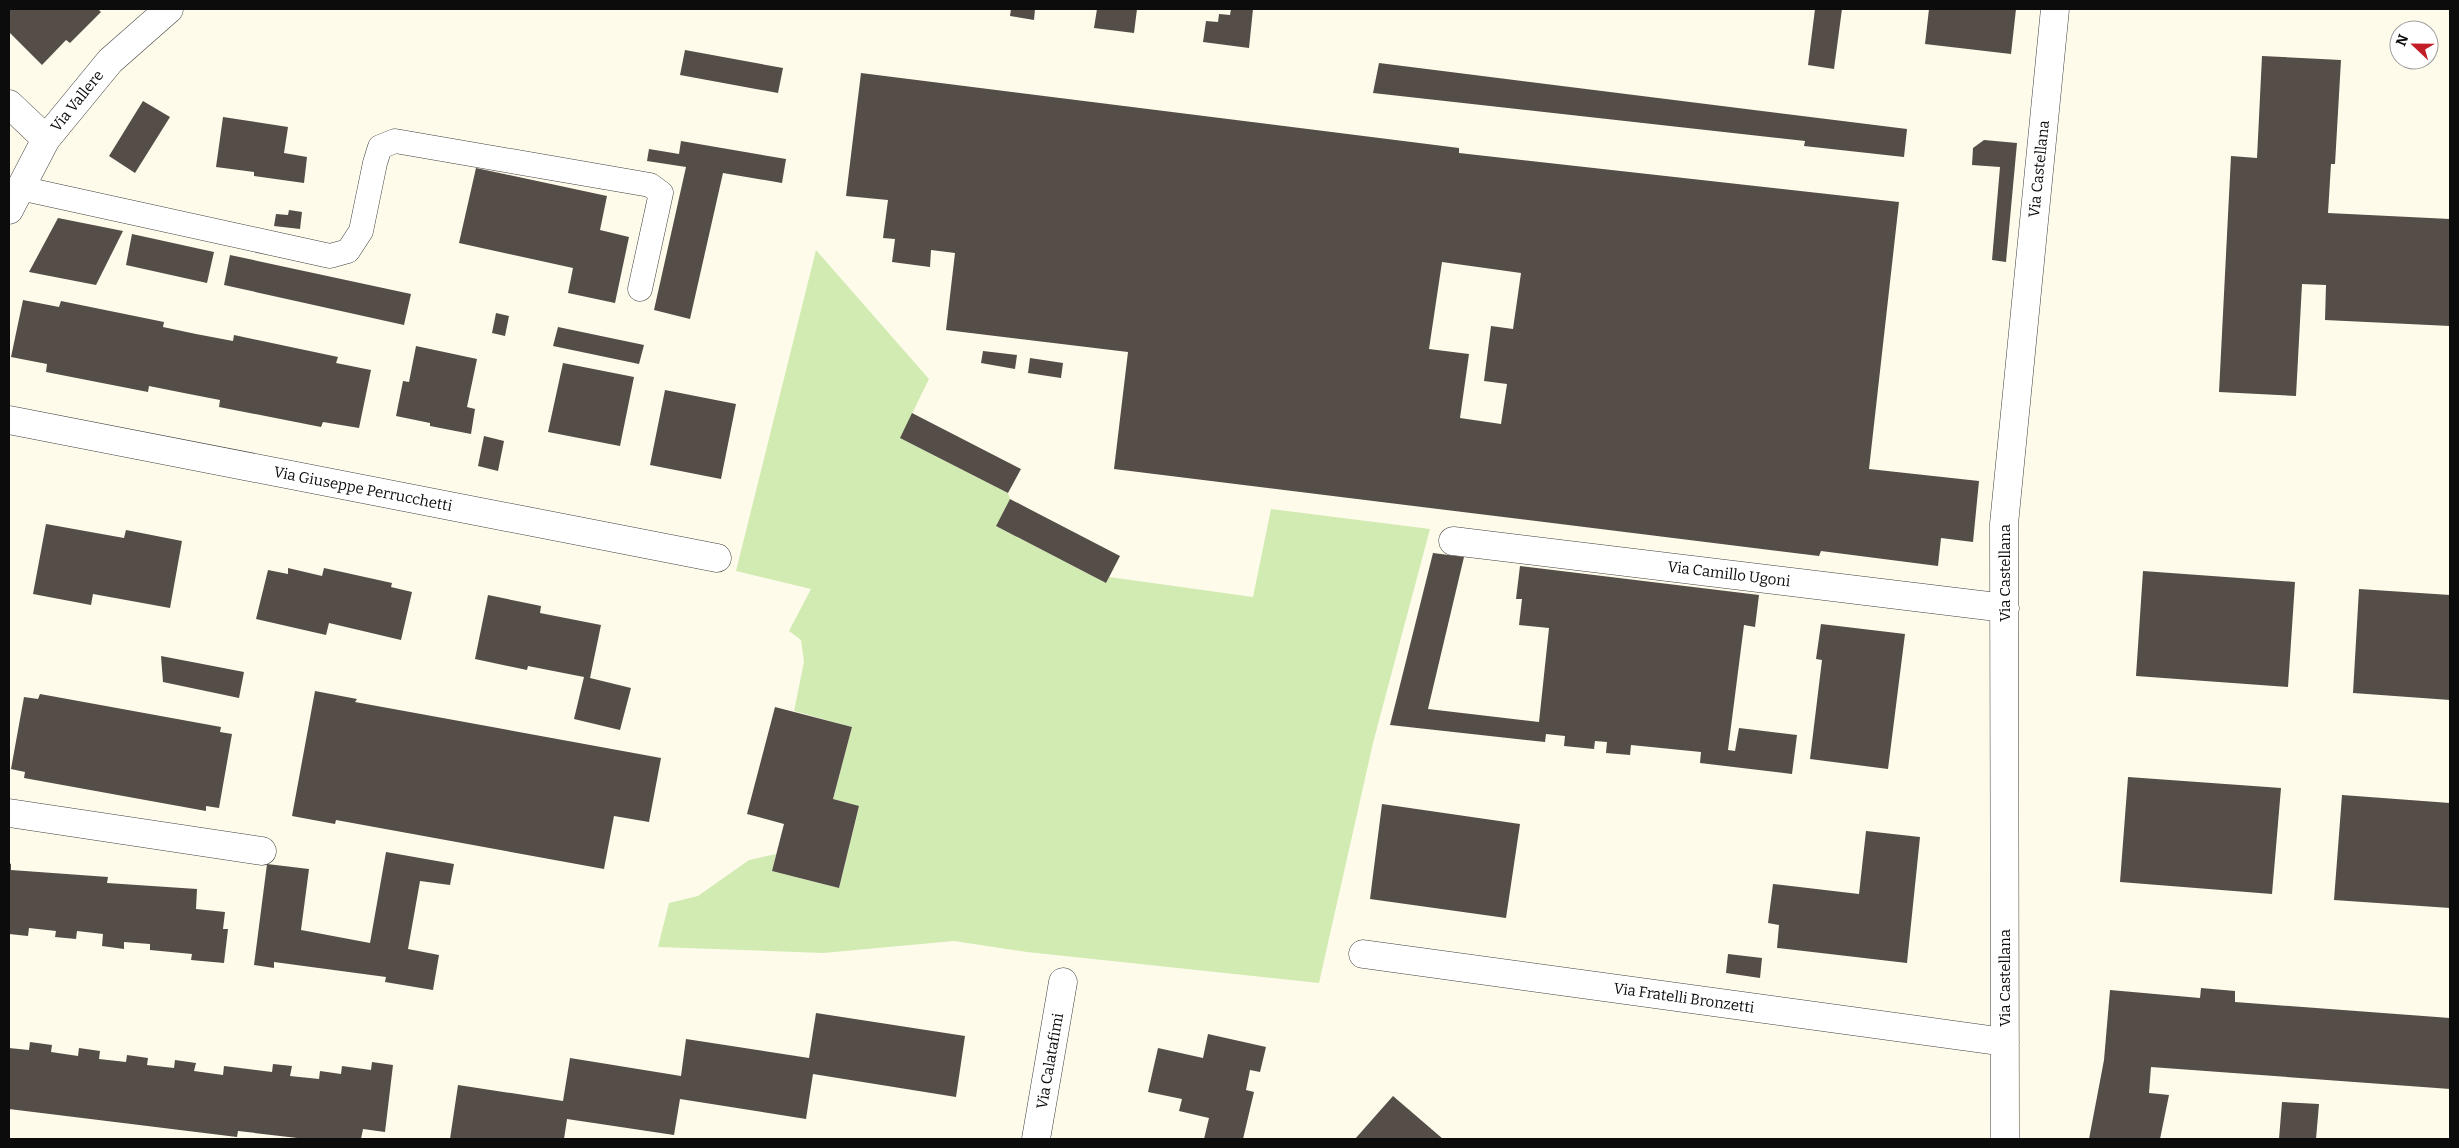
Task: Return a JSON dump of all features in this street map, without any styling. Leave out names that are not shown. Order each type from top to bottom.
[{"type":"street","name":"Via Vallere","points":[[14,199],[46,139],[110,61],[168,9]]},
{"type":"street","name":"Via Castellana","points":[[2005,1139],[2004,524],[2054,9]]},
{"type":"street","points":[[9,104],[46,139]]},
{"type":"street","name":"Via Giuseppe Perrucchetti","points":[[9,420],[717,558]]},
{"type":"street","name":"Via Camillo Ugoni","points":[[1453,541],[2005,608]]},
{"type":"street","points":[[9,813],[262,851]]},
{"type":"street","name":"Via Fratelli Bronzetti","points":[[1363,954],[2005,1042]]},
{"type":"street","name":"Via Calatafimi","points":[[1036,1139],[1063,982]]},
{"type":"lane","points":[[14,199],[330,256],[348,251],[361,231],[380,146],[395,141],[650,185],[661,193],[640,289]]},
{"type":"green space","points":[[816,250],[929,379],[900,438],[1008,493],[1010,499],[996,526],[1106,583],[1109,577],[1253,597],[1271,509],[1430,529],[1373,743],[1319,983],[1027,952],[954,941],[823,953],[658,947],[669,903],[698,896],[749,860],[776,854],[772,871],[839,888],[859,807],[833,799],[852,727],[794,711],[804,662],[801,640],[789,631],[811,589],[736,571]]},
{"type":"building","points":[[9,9],[98,9],[101,12],[70,43],[66,40],[42,65],[9,32]]},
{"type":"building","points":[[1011,9],[1035,9],[1034,20],[1010,16]]},
{"type":"building","points":[[1097,9],[1137,9],[1134,33],[1094,28]]},
{"type":"building","points":[[1231,9],[1253,9],[1249,48],[1203,42],[1206,21],[1218,22],[1219,14],[1230,15]]},
{"type":"building","points":[[1815,9],[1842,9],[1834,69],[1808,65]]},
{"type":"building","points":[[1929,9],[2016,9],[2011,54],[1925,44]]},
{"type":"building","points":[[685,50],[783,68],[778,93],[680,75]]},
{"type":"building","points":[[2262,56],[2341,60],[2335,164],[2331,164],[2328,213],[2450,219],[2450,326],[2325,320],[2326,285],[2302,284],[2296,396],[2219,392],[2231,156],[2257,158]]},
{"type":"building","points":[[1379,63],[1907,129],[1904,157],[1804,146],[1805,141],[1373,93]]},
{"type":"building","points":[[861,73],[1459,148],[1459,153],[1899,202],[1869,469],[1979,481],[1973,542],[1941,538],[1938,566],[1821,551],[1819,556],[1114,469],[1128,352],[946,330],[955,253],[931,250],[930,267],[892,262],[895,239],[883,238],[888,200],[846,196]],"holes":[[[1442,262],[1521,273],[1513,329],[1491,326],[1484,381],[1507,384],[1501,424],[1460,418],[1469,354],[1429,349]]]},
{"type":"building","points":[[143,101],[170,117],[135,173],[109,156]]},
{"type":"building","points":[[223,117],[288,127],[284,153],[307,157],[304,183],[254,176],[254,172],[216,167]]},
{"type":"building","points":[[1984,140],[2017,143],[2006,262],[1992,260],[2000,167],[1972,165],[1973,148]]},
{"type":"building","points":[[681,141],[786,159],[782,183],[723,173],[690,319],[654,310],[686,167],[647,161],[649,149],[679,154]]},
{"type":"building","points":[[476,168],[607,196],[600,230],[629,237],[615,303],[568,293],[573,268],[459,243]]},
{"type":"building","points":[[289,210],[302,212],[300,229],[274,226],[276,214],[288,215]]},
{"type":"building","points":[[58,218],[123,231],[96,285],[29,272]]},
{"type":"building","points":[[132,234],[214,252],[207,283],[126,265]]},
{"type":"building","points":[[230,255],[411,294],[404,325],[224,285]]},
{"type":"building","points":[[23,300],[59,307],[61,301],[164,322],[163,327],[196,334],[233,341],[234,335],[338,357],[336,363],[371,370],[359,428],[323,422],[321,427],[219,407],[220,400],[149,386],[148,392],[46,372],[47,364],[11,357]]},
{"type":"building","points":[[496,313],[509,316],[505,336],[492,333]]},
{"type":"building","points":[[558,327],[644,345],[639,364],[553,346]]},
{"type":"building","points":[[416,346],[477,359],[467,407],[475,409],[471,434],[430,426],[430,423],[396,416],[403,381],[409,382]]},
{"type":"building","points":[[983,351],[1017,355],[1015,369],[981,363]]},
{"type":"building","points":[[1030,358],[1063,363],[1061,378],[1028,373]]},
{"type":"building","points":[[563,363],[634,377],[620,446],[548,432]]},
{"type":"building","points":[[665,390],[736,404],[721,479],[650,465]]},
{"type":"building","points":[[912,413],[1021,469],[1008,493],[900,438]]},
{"type":"building","points":[[484,436],[504,441],[498,471],[478,466]]},
{"type":"building","points":[[1010,499],[1120,556],[1106,583],[996,526]]},
{"type":"building","points":[[46,524],[124,538],[126,530],[182,541],[170,608],[93,594],[91,605],[33,594]]},
{"type":"building","points":[[1433,553],[1464,557],[1428,709],[1539,722],[1549,628],[1519,625],[1522,599],[1516,599],[1520,566],[1759,595],[1755,627],[1744,625],[1728,750],[1735,751],[1739,728],[1797,735],[1792,774],[1700,763],[1701,752],[1631,745],[1630,755],[1606,753],[1607,742],[1595,741],[1594,749],[1564,746],[1565,736],[1546,734],[1545,742],[1390,725]]},
{"type":"building","points":[[288,568],[322,576],[324,568],[392,583],[391,587],[412,592],[401,640],[329,623],[326,635],[256,619],[268,570],[288,574]]},
{"type":"building","points":[[2143,571],[2295,582],[2288,687],[2136,676]]},
{"type":"building","points":[[2359,589],[2450,595],[2450,700],[2353,693]]},
{"type":"building","points":[[488,595],[541,606],[540,613],[601,625],[590,678],[631,688],[620,730],[574,719],[584,677],[528,666],[527,670],[475,659]]},
{"type":"building","points":[[1821,624],[1905,634],[1888,769],[1810,759],[1822,660],[1816,659]]},
{"type":"building","points":[[161,656],[244,672],[239,698],[163,682]]},
{"type":"building","points":[[315,691],[357,699],[355,702],[661,758],[649,822],[614,816],[604,869],[336,820],[335,824],[292,816]]},
{"type":"building","points":[[40,694],[221,727],[220,732],[232,734],[219,808],[206,806],[206,811],[24,778],[25,772],[11,769],[24,697],[38,699]]},
{"type":"building","points":[[775,707],[852,727],[833,799],[859,806],[839,888],[772,871],[784,824],[747,814]]},
{"type":"building","points":[[2128,777],[2281,788],[2272,894],[2120,882]]},
{"type":"building","points":[[2342,795],[2450,803],[2450,908],[2334,900]]},
{"type":"building","points":[[1382,804],[1520,824],[1506,918],[1370,899]]},
{"type":"building","points":[[1866,831],[1920,837],[1907,963],[1777,948],[1779,925],[1768,923],[1773,884],[1859,894]]},
{"type":"building","points":[[386,852],[454,864],[450,885],[420,881],[408,949],[439,955],[433,990],[385,982],[386,977],[274,962],[274,968],[254,965],[267,864],[309,869],[301,930],[370,943]]},
{"type":"building","points":[[9,863],[11,864],[11,870],[108,877],[107,883],[197,889],[196,909],[225,912],[223,929],[228,929],[224,963],[191,960],[192,954],[150,950],[150,944],[124,942],[124,949],[102,946],[103,934],[77,931],[76,939],[55,937],[56,931],[29,928],[28,936],[9,934]]},
{"type":"building","points":[[1728,954],[1762,958],[1760,978],[1726,973]]},
{"type":"building","points":[[2201,988],[2235,991],[2235,1002],[2450,1018],[2450,1089],[2151,1067],[2149,1093],[2169,1095],[2160,1139],[2089,1139],[2104,1060],[2110,990],[2200,998]]},
{"type":"building","points":[[816,1013],[965,1036],[956,1097],[813,1074],[806,1119],[680,1099],[674,1135],[567,1119],[564,1139],[450,1139],[458,1085],[563,1101],[570,1058],[681,1076],[686,1039],[809,1058]]},
{"type":"building","points":[[1208,1034],[1266,1047],[1260,1072],[1250,1070],[1246,1090],[1254,1092],[1243,1139],[1204,1139],[1209,1118],[1179,1111],[1182,1099],[1148,1092],[1158,1048],[1203,1058]]},
{"type":"building","points":[[30,1042],[52,1045],[51,1052],[78,1056],[79,1048],[100,1051],[99,1059],[126,1062],[127,1055],[148,1058],[147,1065],[174,1068],[175,1060],[196,1063],[194,1071],[223,1075],[224,1066],[272,1072],[273,1064],[292,1066],[290,1076],[319,1079],[320,1071],[341,1074],[342,1066],[371,1070],[372,1062],[393,1065],[385,1132],[363,1129],[361,1139],[306,1139],[238,1131],[237,1137],[9,1109],[9,1048],[29,1050]]},
{"type":"building","points":[[1393,1096],[1443,1139],[1355,1139]]},
{"type":"building","points":[[2282,1102],[2319,1104],[2316,1139],[2279,1139]]}]
